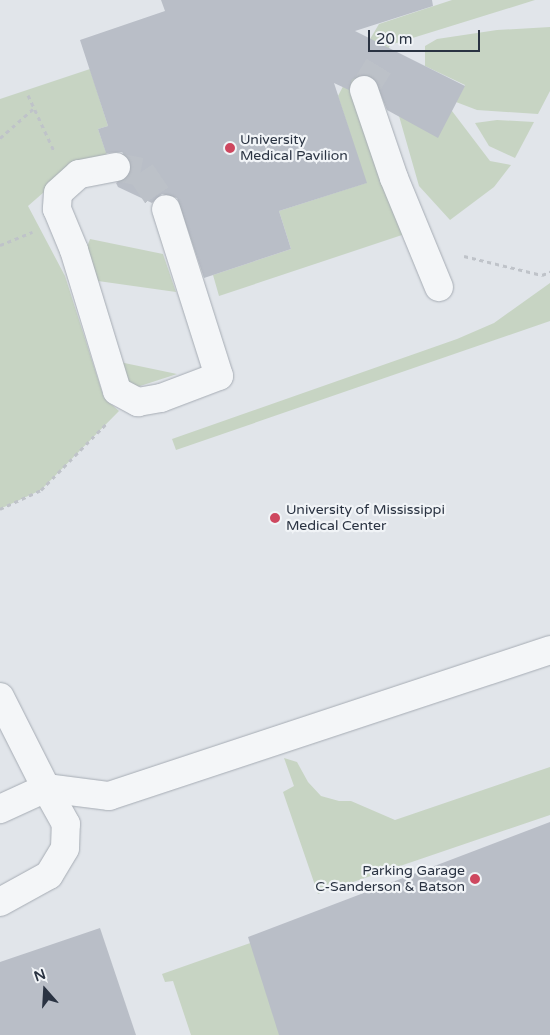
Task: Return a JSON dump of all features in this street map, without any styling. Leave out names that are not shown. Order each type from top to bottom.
[{"type":"lane","points":[[364,90],[394,178],[439,287]]},
{"type":"lane","points":[[116,167],[79,174],[58,193],[60,222],[74,250],[117,391],[138,402],[161,398],[219,376],[166,209]]},
{"type":"lane","points":[[0,809],[46,788],[109,796],[550,650]]},
{"type":"lane","points":[[0,699],[66,824],[65,848],[49,875],[0,902]]},
{"type":"path","points":[[28,95],[33,109],[70,183]]},
{"type":"path","points":[[0,138],[33,109]]},
{"type":"path","points":[[464,256],[542,275],[550,272]]},
{"type":"path","points":[[0,509],[41,490],[119,411],[138,402]]},
{"type":"green space","points":[[452,0],[535,0],[390,45],[384,61],[363,51],[379,24]]},
{"type":"green space","points":[[550,27],[550,91],[538,114],[477,110],[456,102],[465,85],[425,66],[425,46],[437,39],[497,30]]},
{"type":"green space","points":[[90,69],[108,126],[98,129],[108,158],[76,164],[28,206],[65,276],[104,398],[119,411],[41,490],[0,509],[0,99]]},
{"type":"green space","points":[[351,71],[372,81],[420,229],[219,296],[213,275],[291,249],[279,211],[366,183],[338,96]]},
{"type":"green space","points":[[452,111],[490,161],[511,165],[494,187],[450,220],[419,186],[399,116]]},
{"type":"green space","points":[[497,120],[534,122],[515,158],[489,146],[475,123]]},
{"type":"green space","points":[[90,239],[163,254],[176,292],[98,281],[87,247]]},
{"type":"green space","points":[[550,283],[550,321],[176,450],[172,439],[457,339],[494,323]]},
{"type":"green space","points":[[110,360],[177,374],[134,388],[126,385]]},
{"type":"green space","points":[[284,758],[297,762],[308,782],[321,796],[339,801],[351,801],[395,820],[550,767],[550,815],[318,894],[283,792],[294,786]]},
{"type":"green space","points":[[259,940],[291,1035],[191,1035],[173,981],[165,982],[162,974]]},
{"type":"building","name":"University Medical Pavilion","points":[[161,0],[432,0],[433,6],[355,31],[465,86],[438,138],[387,110],[374,78],[359,75],[352,80],[349,90],[334,83],[367,183],[279,211],[291,249],[204,278],[177,198],[162,194],[152,203],[118,187],[116,183],[131,173],[131,164],[122,152],[106,153],[98,129],[108,126],[80,40],[165,11]]},
{"type":"building","name":"Parking Garage C-Sanderson & Batson","points":[[550,822],[550,1035],[279,1035],[248,937]]},
{"type":"building","points":[[100,928],[136,1035],[0,1035],[0,962]]},
{"type":"tunnel","points":[[364,90],[386,54]]},
{"type":"tunnel","points":[[116,167],[141,172],[166,209]]},
{"type":"place","name":"University Medical Pavilion","points":[[230,148]]},
{"type":"place","name":"University of Mississippi Medical Center","points":[[275,518]]},
{"type":"place","name":"Parking Garage C-Sanderson & Batson","points":[[475,879]]}]
